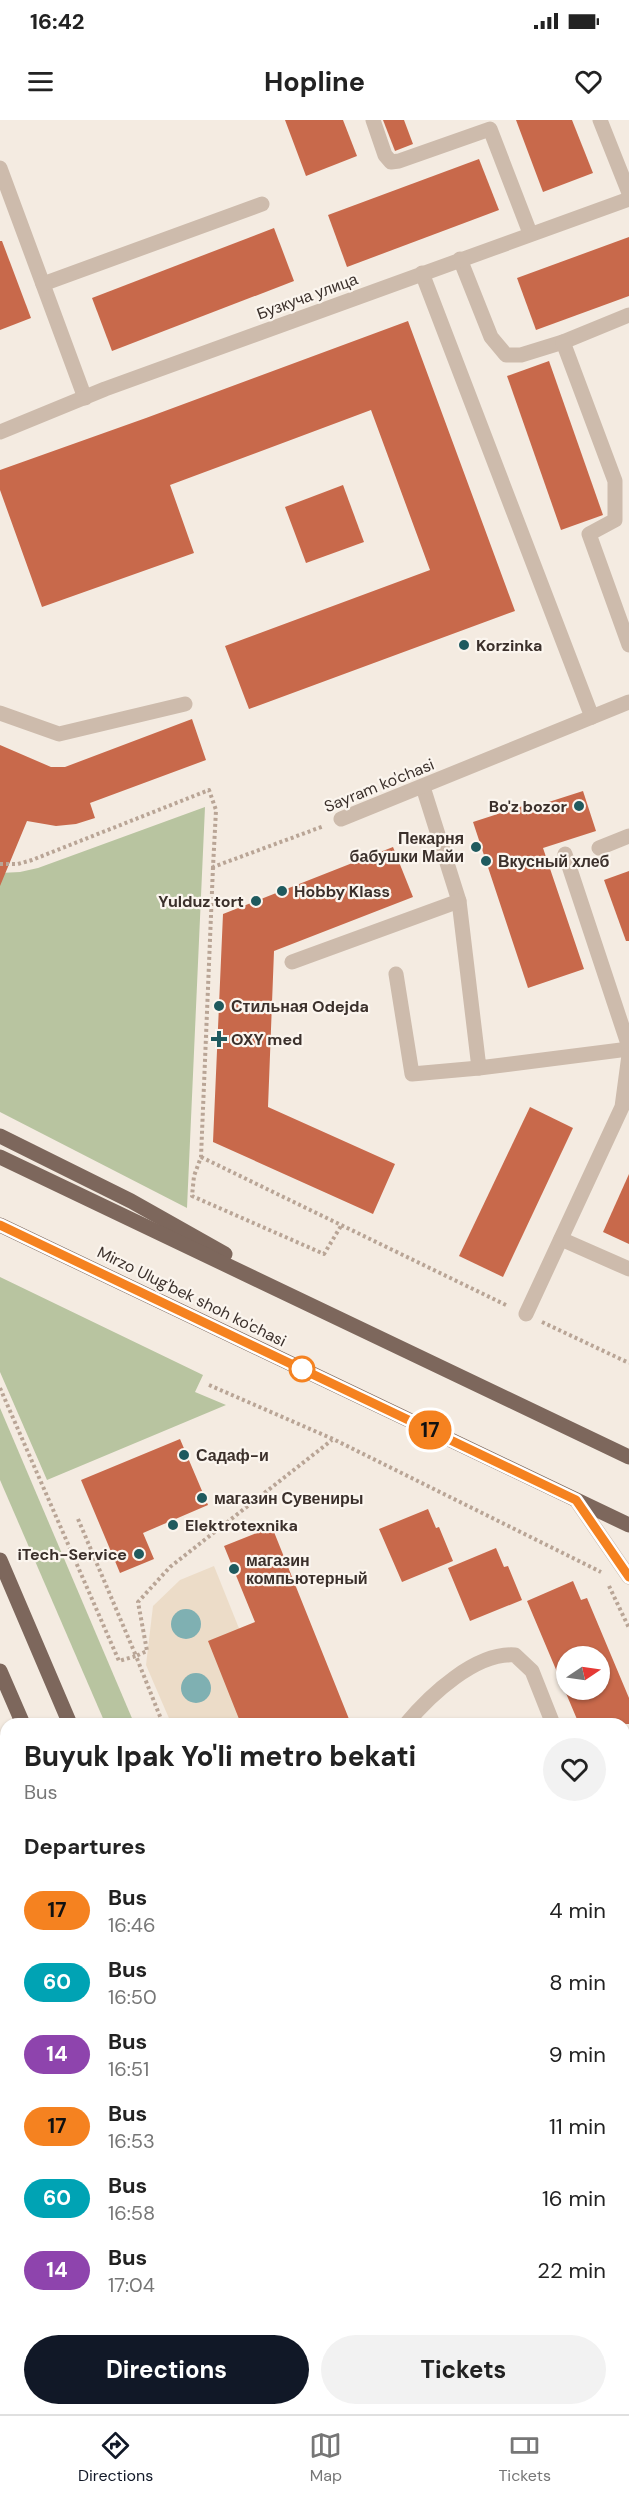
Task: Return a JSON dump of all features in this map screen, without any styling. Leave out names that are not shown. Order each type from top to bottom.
[{"type":"main road","points":[[0,1136],[131,1200],[329,1314]]},
{"type":"main road","points":[[0,1157],[629,1457]]},
{"type":"main road","name":"Mirzo Ulug'bek shoh ko'chasi","points":[[0,1224],[629,1525]]},
{"type":"main road","points":[[0,1239],[42,1245]]},
{"type":"main road","points":[[0,1560],[67,1718]]},
{"type":"main road","points":[[0,1671],[20,1718]]},
{"type":"street","points":[[373,120],[385,155],[391,162],[399,161],[489,124],[530,233]]},
{"type":"street","points":[[600,120],[629,193]]},
{"type":"street","points":[[0,168],[85,398]]},
{"type":"street","name":"Бузкуча улица","points":[[0,432],[85,398],[422,273],[629,199]]},
{"type":"street","points":[[43,284],[262,204]]},
{"type":"street","points":[[460,259],[491,337],[506,355],[521,356],[564,342],[629,315]]},
{"type":"street","points":[[422,273],[592,717]]},
{"type":"street","points":[[564,342],[622,478],[615,520],[589,534],[629,645]]},
{"type":"street","name":"Sayram ko'chasi","points":[[341,819],[629,702]]},
{"type":"street","points":[[0,713],[59,734],[185,704]]},
{"type":"street","points":[[423,787],[459,901],[479,1068]]},
{"type":"street","points":[[599,848],[629,836]]},
{"type":"street","points":[[396,974],[412,1074],[479,1068],[629,1048],[565,854]]},
{"type":"street","points":[[292,962],[459,901]]},
{"type":"street","points":[[526,1314],[622,1107],[629,1054]]},
{"type":"street","points":[[561,1239],[629,1269]]},
{"type":"street","points":[[576,1500],[629,1577]]},
{"type":"street","points":[[411,1718],[434,1692],[483,1661],[502,1654],[515,1655],[532,1671],[551,1718]]},
{"type":"path","points":[[0,864],[18,864],[32,860],[209,790],[216,810],[201,1157],[194,1176],[192,1196],[324,1254],[340,1226]]},
{"type":"path","name":"Sayram ko'chasi","points":[[213,867],[341,819]]},
{"type":"path","points":[[201,1157],[340,1226],[629,1363]]},
{"type":"path","points":[[209,1385],[333,1439],[603,1573]]},
{"type":"path","points":[[0,1388],[119,1661],[147,1651],[138,1602],[170,1568],[333,1439]]},
{"type":"path","points":[[78,1519],[161,1718]]},
{"type":"path","points":[[608,1582],[629,1628]]},
{"type":"green space","points":[[205,807],[187,1208],[0,1112],[0,873],[38,868]]},
{"type":"green space","points":[[0,1277],[203,1375],[195,1392],[226,1405],[47,1480],[0,1372]]},
{"type":"green space","points":[[0,1408],[132,1718],[103,1718],[0,1480]]},
{"type":"shaded area","points":[[214,1566],[275,1718],[169,1718],[146,1665],[153,1606],[180,1580]]},
{"type":"water","points":[[186,1609],[197,1613],[201,1624],[197,1635],[186,1639],[175,1635],[171,1624],[175,1613]]},
{"type":"water","points":[[196,1673],[207,1677],[211,1688],[207,1699],[196,1703],[185,1699],[181,1688],[185,1677]]},
{"type":"building","points":[[285,120],[343,120],[357,156],[306,176]]},
{"type":"building","points":[[383,120],[404,120],[413,144],[395,151]]},
{"type":"building","points":[[516,120],[572,120],[593,173],[543,192]]},
{"type":"building","points":[[479,159],[499,210],[347,267],[328,215]]},
{"type":"building","points":[[274,228],[294,281],[112,351],[92,298]]},
{"type":"building","points":[[629,237],[629,296],[536,330],[517,278]]},
{"type":"building","points":[[0,241],[2,241],[31,318],[0,330]]},
{"type":"building","points":[[408,321],[515,611],[249,709],[225,646],[430,570],[371,410],[170,485],[194,553],[42,607],[0,490],[0,470]]},
{"type":"building","points":[[549,361],[603,515],[561,530],[507,376]]},
{"type":"building","points":[[343,485],[364,542],[306,563],[285,507]]},
{"type":"building","points":[[192,719],[206,760],[90,803],[95,818],[76,824],[56,826],[27,821],[0,886],[0,745],[51,767],[65,767]]},
{"type":"building","points":[[583,791],[596,831],[543,848],[584,969],[528,988],[473,822],[529,804],[530,808]]},
{"type":"building","points":[[393,847],[413,897],[274,951],[268,1107],[395,1164],[373,1214],[213,1142],[223,914]]},
{"type":"building","points":[[629,871],[629,941],[626,941],[604,880]]},
{"type":"building","points":[[530,1107],[573,1128],[503,1277],[459,1256]]},
{"type":"building","points":[[629,1174],[629,1244],[603,1232]]},
{"type":"building","points":[[180,1439],[208,1505],[143,1533],[154,1559],[120,1573],[81,1480]]},
{"type":"building","points":[[428,1509],[436,1528],[439,1527],[453,1561],[402,1582],[379,1529]]},
{"type":"building","points":[[272,1527],[349,1718],[239,1718],[208,1641],[255,1622],[224,1546]]},
{"type":"building","points":[[496,1548],[504,1567],[508,1566],[522,1600],[470,1621],[448,1568]]},
{"type":"building","points":[[573,1581],[581,1600],[587,1598],[607,1646],[556,1646],[556,1670],[527,1601]]},
{"type":"building","points":[[610,1653],[629,1698],[629,1718],[576,1718],[569,1700],[610,1700]]},
{"type":"bus line","name":"17","points":[[0,1225],[576,1500],[629,1577]]},
{"type":"place","name":"Korzinka","points":[[464,645]]},
{"type":"place","name":"Bo'z bozor","points":[[579,806]]},
{"type":"place","name":"Пекарня бабушки Майи","points":[[476,847]]},
{"type":"place","name":"Вкусный хлеб","points":[[486,861]]},
{"type":"place","name":"Hobby Klass","points":[[282,891]]},
{"type":"place","name":"Yulduz tort","points":[[256,901]]},
{"type":"place","name":"Стильная Odejda","points":[[219,1006]]},
{"type":"place","name":"OXY med","points":[[219,1039]]},
{"type":"place","name":"Садаф-и","points":[[184,1455]]},
{"type":"place","name":"магазин Сувениры","points":[[202,1498]]},
{"type":"place","name":"Elektrotexnika","points":[[173,1525]]},
{"type":"place","name":"iTech-Service","points":[[139,1554]]},
{"type":"place","name":"магазин компьютерный","points":[[234,1569]]}]
